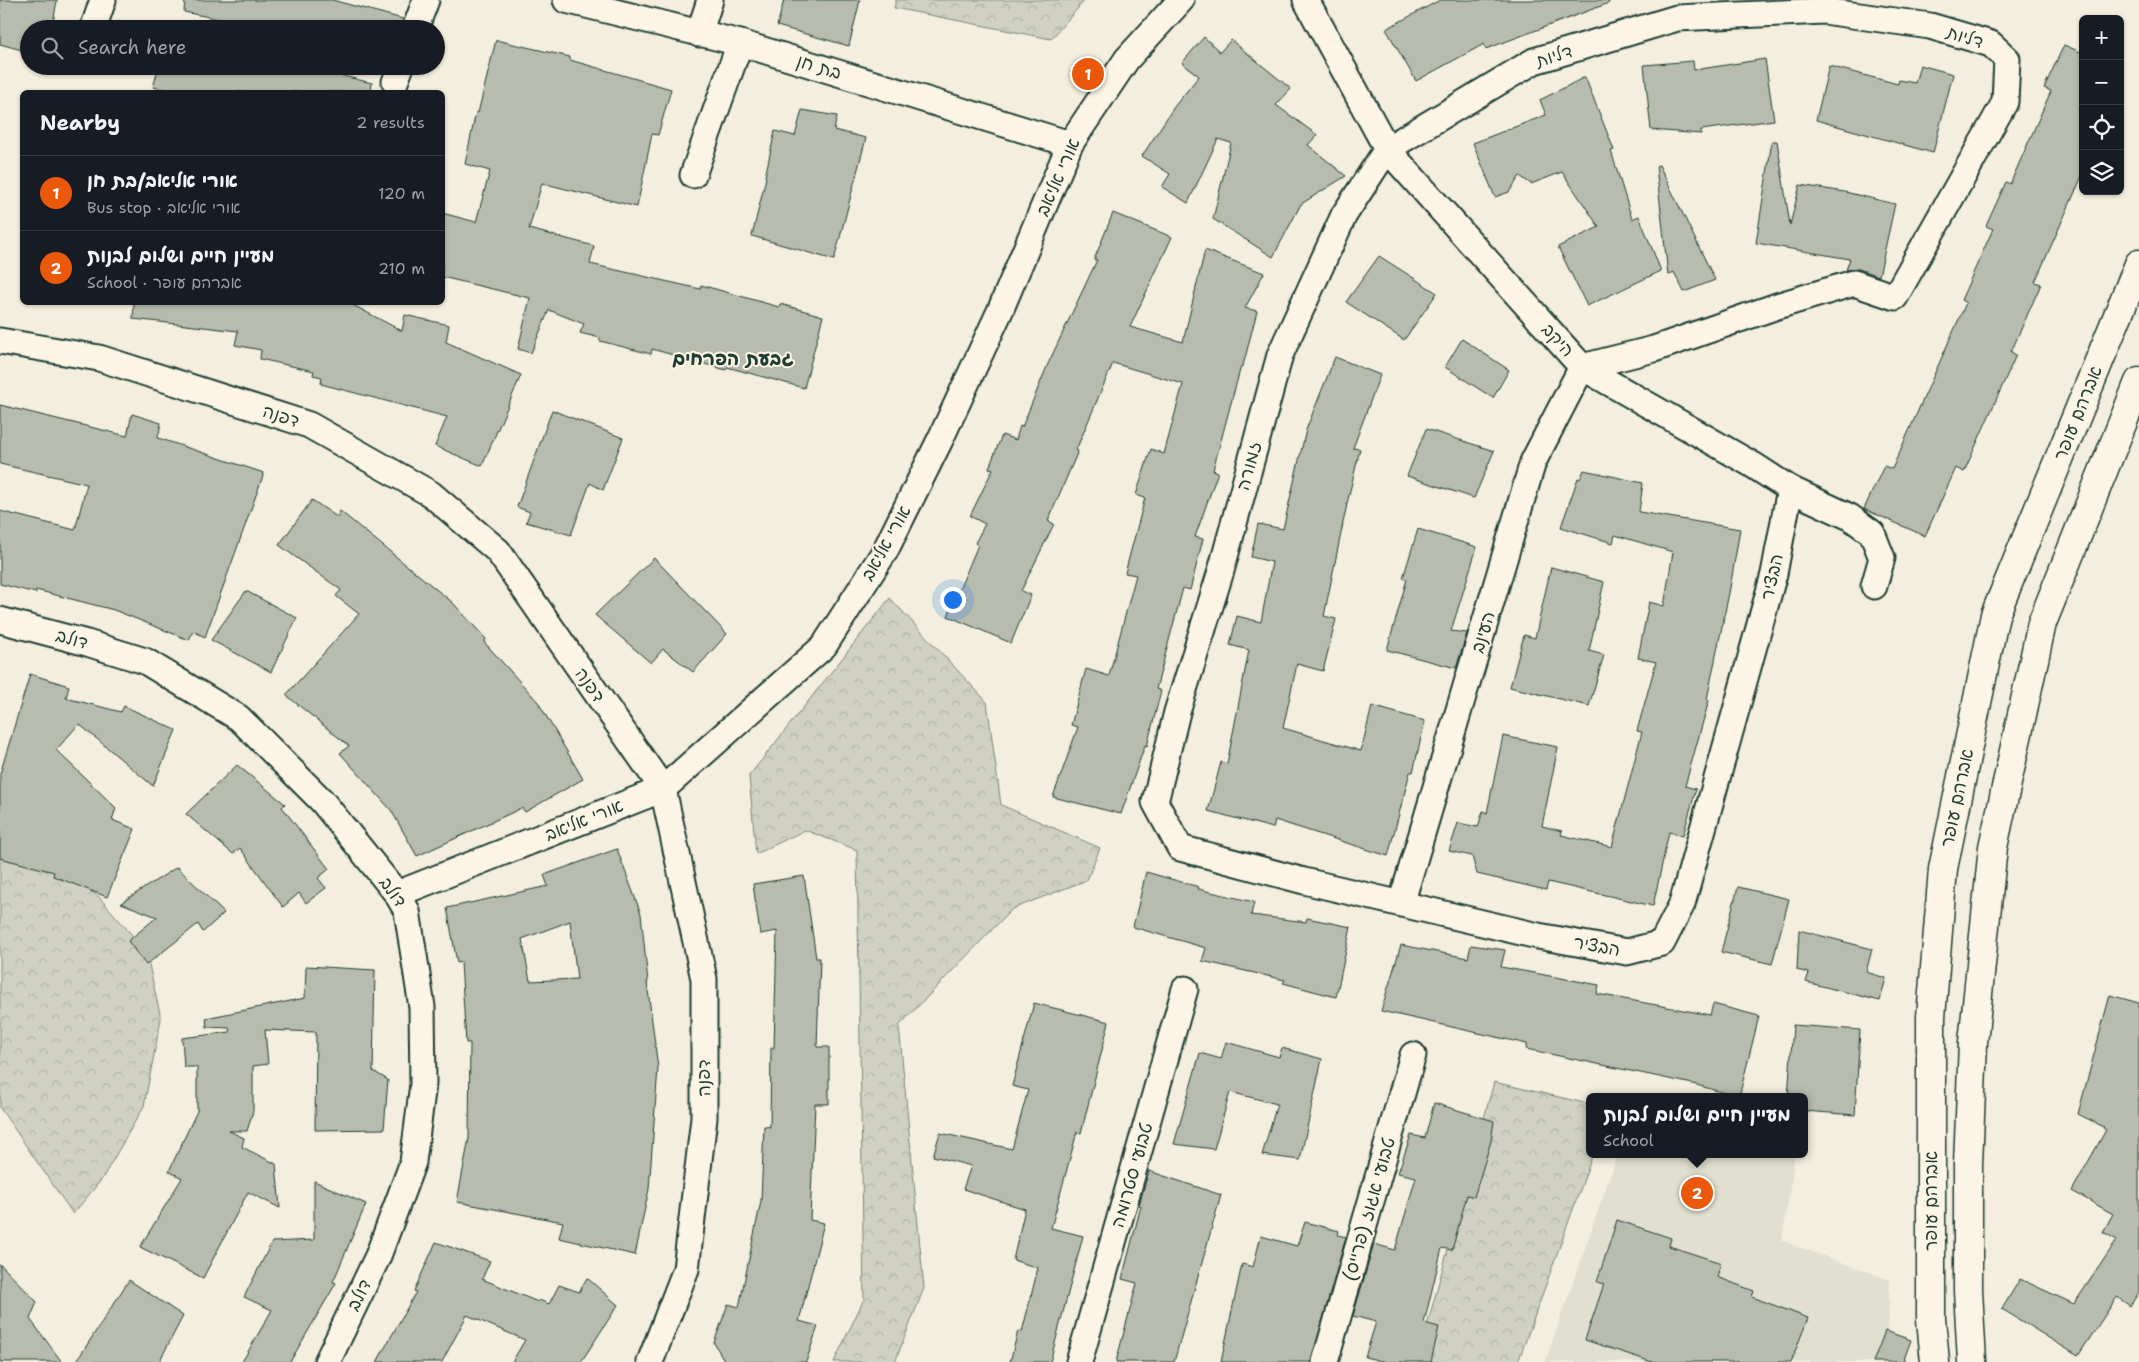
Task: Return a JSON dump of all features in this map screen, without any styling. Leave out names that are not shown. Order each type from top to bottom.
[{"type":"street","points":[[96,20],[103,0]]},
{"type":"street","points":[[418,20],[426,0]]},
{"type":"street","name":"בת חן","points":[[566,0],[740,43],[1070,144]]},
{"type":"street","points":[[699,34],[710,0]]},
{"type":"street","name":"אורי אליאב","points":[[397,894],[663,788],[824,646],[880,558],[940,440],[1000,311],[1070,144],[1127,59],[1181,0]]},
{"type":"street","name":"היקב","points":[[1306,0],[1387,149],[1582,367],[1753,465],[1790,489],[1850,517],[1872,533],[1882,558],[1874,586]]},
{"type":"street","name":"דליות","points":[[1387,149],[1534,61],[1677,18],[1824,11],[1930,26],[1991,44],[2006,59],[2005,102],[1894,297],[1854,283],[1777,306],[1654,348],[1582,367]]},
{"type":"street","points":[[692,174],[740,43]]},
{"type":"street","name":"זמורה","points":[[1155,802],[1177,712],[1221,572],[1280,355],[1344,215],[1387,149]]},
{"type":"street","name":"אברהם עופר","points":[[1935,1362],[1931,1319],[1931,1017],[1943,869],[1995,615],[2139,264]]},
{"type":"street","name":"דפנה","points":[[0,341],[99,358],[309,425],[431,494],[498,551],[663,788],[704,979],[704,1118],[686,1269],[650,1362]]},
{"type":"street","name":"העינב","points":[[1401,904],[1533,462],[1582,367]]},
{"type":"street","name":"אברהם עופר","points":[[1972,1362],[1968,1290],[1969,1146],[1973,1043],[1993,847],[2042,623],[2139,382]]},
{"type":"street","name":"הבציר","points":[[1155,802],[1180,848],[1304,881],[1538,936],[1627,952],[1662,943],[1682,904],[1774,574],[1790,489]]},
{"type":"street","name":"דולב","points":[[0,620],[87,643],[145,661],[238,718],[322,801],[397,894],[407,911],[422,1007],[423,1084],[413,1162],[378,1256],[327,1362]]},
{"type":"street","name":"טבועי סטרומה","points":[[1080,1362],[1185,989]]},
{"type":"street","name":"טבועי אגוז (פרייס)","points":[[1325,1362],[1413,1056]]},
{"type":"shaded area","points":[[1617,1158],[1794,1158],[1782,1241],[1890,1280],[1887,1362],[1545,1362]]},
{"type":"green space","points":[[896,0],[1085,0],[1051,39],[894,8]]},
{"type":"green space","points":[[890,598],[987,702],[1001,805],[1100,848],[1087,880],[1012,909],[899,1026],[924,1288],[895,1362],[834,1362],[864,1299],[857,850],[805,830],[756,854],[749,776]]},
{"type":"green space","points":[[0,837],[23,846],[98,896],[146,951],[161,1019],[144,1106],[102,1179],[73,1214],[0,1108]]},
{"type":"green space","points":[[1494,1082],[1586,1103],[1586,1158],[1592,1158],[1518,1362],[1417,1362]]},
{"type":"building","points":[[0,0],[57,0],[54,20],[20,20],[20,50],[0,44]]},
{"type":"building","points":[[185,0],[332,0],[403,19],[224,20],[184,12]]},
{"type":"building","points":[[784,0],[860,0],[849,46],[777,26]]},
{"type":"building","points":[[1440,0],[1608,0],[1609,3],[1486,49],[1484,44],[1416,81],[1386,29]]},
{"type":"building","points":[[1204,37],[1220,52],[1231,40],[1291,89],[1276,105],[1317,135],[1308,145],[1346,176],[1301,204],[1273,257],[1213,219],[1231,143],[1218,139],[1188,203],[1162,187],[1170,174],[1142,156],[1174,107],[1199,76],[1182,63]]},
{"type":"building","points":[[496,40],[570,57],[570,60],[671,89],[658,135],[652,134],[637,207],[542,183],[529,229],[594,246],[590,264],[700,289],[701,285],[779,307],[780,304],[823,316],[804,388],[727,367],[726,370],[652,349],[651,354],[600,341],[600,338],[580,333],[584,324],[549,310],[531,353],[518,349],[530,298],[445,278],[445,214],[476,222],[490,171],[465,164],[476,112],[478,113]]},
{"type":"building","points":[[2064,45],[2079,51],[2079,183],[2035,282],[2041,284],[2011,352],[2016,355],[1964,472],[1956,468],[1925,536],[1864,509],[1884,466],[1892,469],[1966,303],[1961,300],[1993,229],[1986,226],[2006,182],[2010,184],[2051,91],[2044,88]]},
{"type":"building","points":[[1765,59],[1774,120],[1701,130],[1701,134],[1651,130],[1644,65],[1693,61],[1694,70]]},
{"type":"building","points":[[1920,65],[1953,74],[1933,153],[1816,120],[1829,66],[1898,84],[1899,80],[1915,83]]},
{"type":"building","points":[[156,75],[339,75],[372,83],[371,90],[168,90],[153,87]]},
{"type":"building","points":[[1585,77],[1614,150],[1611,151],[1632,219],[1639,216],[1661,271],[1587,306],[1558,247],[1599,227],[1562,172],[1531,184],[1520,176],[1509,192],[1495,197],[1473,143],[1546,115],[1540,100]]},
{"type":"building","points":[[802,110],[837,116],[834,130],[866,138],[834,260],[752,236],[775,131],[795,136]]},
{"type":"building","points":[[1772,141],[1777,141],[1790,225],[1800,185],[1845,192],[1895,204],[1879,276],[1859,269],[1846,270],[1850,259],[1756,243]]},
{"type":"building","points":[[1659,165],[1715,280],[1684,292],[1674,272],[1668,275],[1656,166]]},
{"type":"building","points":[[1113,213],[1172,237],[1130,327],[1183,342],[1205,250],[1264,273],[1245,308],[1257,311],[1213,470],[1218,472],[1195,537],[1203,539],[1190,590],[1183,588],[1156,689],[1161,691],[1147,746],[1145,745],[1121,814],[1053,797],[1078,727],[1071,725],[1086,669],[1109,676],[1136,575],[1125,573],[1145,498],[1136,495],[1151,449],[1164,454],[1183,384],[1113,363],[1048,521],[1054,524],[1021,591],[1031,595],[1011,643],[948,616],[978,545],[975,543],[985,524],[970,516],[993,469],[989,468],[1002,435],[1016,440],[1020,426],[1022,427],[1048,364],[1097,260],[1094,260]]},
{"type":"building","points":[[1379,256],[1437,293],[1404,340],[1346,302]]},
{"type":"building","points":[[134,305],[353,305],[402,331],[405,315],[449,325],[446,342],[521,375],[482,466],[435,446],[447,417],[321,384],[322,377],[313,375],[314,371],[260,359],[261,350],[235,345],[238,331],[133,319]]},
{"type":"building","points":[[1462,339],[1509,370],[1493,398],[1445,367]]},
{"type":"building","points":[[1335,357],[1380,375],[1353,448],[1360,449],[1324,616],[1336,619],[1323,671],[1297,664],[1283,728],[1361,751],[1372,706],[1425,721],[1413,772],[1410,772],[1388,856],[1275,820],[1273,828],[1208,811],[1221,762],[1227,764],[1249,650],[1230,645],[1237,616],[1261,622],[1272,562],[1251,557],[1258,524],[1283,529],[1306,430]]},
{"type":"building","points":[[0,405],[127,436],[132,414],[161,423],[158,438],[264,473],[205,637],[193,631],[189,640],[114,610],[36,590],[36,593],[0,584],[0,511],[75,530],[87,484],[0,464]]},
{"type":"building","points":[[552,410],[623,438],[603,490],[590,483],[571,535],[526,522],[530,512],[517,507]]},
{"type":"building","points":[[1426,429],[1494,451],[1474,498],[1407,476]]},
{"type":"building","points":[[1584,470],[1643,483],[1639,512],[1740,529],[1707,699],[1709,700],[1685,786],[1696,789],[1683,836],[1669,832],[1653,906],[1548,882],[1546,890],[1477,874],[1472,856],[1449,851],[1458,823],[1478,827],[1483,811],[1487,813],[1503,736],[1558,747],[1542,826],[1562,831],[1561,835],[1612,847],[1642,732],[1637,731],[1656,662],[1638,658],[1649,602],[1664,606],[1673,552],[1615,535],[1613,543],[1561,527],[1578,478],[1580,479]]},
{"type":"building","points":[[312,500],[337,517],[340,511],[453,603],[486,639],[484,642],[538,702],[583,779],[525,812],[522,808],[417,856],[391,810],[340,753],[349,746],[286,695],[359,614],[336,596],[341,590],[279,545]]},
{"type":"building","points":[[1418,529],[1477,547],[1451,631],[1467,633],[1456,668],[1387,650],[1407,579],[1403,578]]},
{"type":"building","points":[[654,558],[727,634],[693,672],[663,649],[651,663],[595,615]]},
{"type":"building","points":[[1551,567],[1604,582],[1589,651],[1604,655],[1589,706],[1510,687],[1524,635],[1535,638]]},
{"type":"building","points":[[246,591],[297,618],[271,672],[211,640]]},
{"type":"building","points":[[30,674],[69,686],[66,698],[121,712],[124,706],[176,730],[153,786],[79,724],[56,750],[116,808],[112,820],[135,829],[107,897],[53,876],[54,872],[0,858],[0,774]]},
{"type":"building","points":[[237,765],[285,804],[282,807],[329,869],[318,878],[326,888],[306,903],[299,893],[283,907],[240,848],[233,854],[186,814]]},
{"type":"building","points":[[617,849],[641,914],[658,1068],[649,1189],[635,1255],[559,1238],[563,1222],[457,1202],[469,1138],[470,1043],[466,1043],[461,962],[457,963],[447,908],[548,886],[544,875]],"holes":[[[570,921],[577,979],[530,981],[522,939]]]},
{"type":"building","points":[[177,867],[224,913],[203,932],[198,924],[146,965],[128,941],[157,917],[121,903]]},
{"type":"building","points":[[1146,872],[1199,887],[1198,889],[1254,902],[1251,915],[1306,922],[1307,918],[1351,927],[1336,997],[1283,983],[1285,980],[1202,961],[1206,948],[1133,927]]},
{"type":"building","points":[[804,876],[816,958],[820,958],[817,1047],[829,1047],[829,1104],[815,1104],[810,1220],[824,1223],[799,1321],[818,1326],[806,1362],[732,1362],[724,1360],[714,1343],[728,1304],[739,1307],[761,1201],[764,1126],[770,1127],[771,1048],[774,1048],[777,931],[760,934],[753,884]]},
{"type":"building","points":[[1738,887],[1789,899],[1772,964],[1721,952]]},
{"type":"building","points":[[1799,930],[1872,949],[1866,972],[1886,978],[1880,1001],[1806,982],[1809,973],[1797,970]]},
{"type":"building","points":[[1401,945],[1468,958],[1471,945],[1505,950],[1501,967],[1599,985],[1597,994],[1710,1015],[1713,1004],[1759,1016],[1740,1093],[1725,1093],[1693,1084],[1526,1049],[1527,1044],[1381,1011]]},
{"type":"building","points":[[306,966],[375,970],[373,1071],[388,1080],[384,1129],[315,1130],[316,1032],[265,1030],[268,1064],[253,1066],[253,1111],[247,1131],[229,1131],[244,1138],[242,1147],[276,1164],[280,1208],[248,1192],[203,1278],[140,1247],[182,1178],[169,1171],[197,1111],[197,1067],[184,1067],[182,1038],[230,1032],[229,1028],[207,1027],[206,1018],[305,998]]},
{"type":"building","points":[[2110,995],[2139,1003],[2139,1292],[2130,1306],[2117,1297],[2078,1356],[2002,1309],[2020,1279],[2074,1304],[2117,1240],[2103,1232],[2113,1214],[2072,1191],[2106,1130],[2104,1127],[2078,1114]]},
{"type":"building","points":[[1034,1003],[1109,1022],[1081,1133],[1077,1132],[1051,1228],[1083,1236],[1050,1362],[1010,1362],[1018,1331],[1022,1332],[1038,1268],[1013,1260],[1025,1209],[963,1189],[971,1166],[933,1156],[940,1133],[1012,1149],[1028,1090],[1012,1086]]},
{"type":"building","points":[[1793,1025],[1860,1030],[1855,1115],[1808,1111],[1808,1093],[1788,1093]]},
{"type":"building","points":[[1226,1042],[1279,1057],[1282,1048],[1322,1059],[1300,1160],[1262,1155],[1277,1104],[1230,1092],[1214,1149],[1174,1144],[1200,1053],[1221,1059]]},
{"type":"building","points":[[1434,1103],[1494,1121],[1491,1141],[1474,1197],[1467,1195],[1452,1250],[1442,1248],[1424,1323],[1439,1327],[1431,1362],[1386,1362],[1365,1357],[1376,1322],[1353,1316],[1374,1244],[1395,1250],[1416,1177],[1398,1173],[1411,1135],[1425,1138]]},
{"type":"building","points":[[1149,1171],[1221,1195],[1174,1362],[1116,1362],[1137,1283],[1122,1279]]},
{"type":"building","points":[[314,1181],[366,1204],[333,1282],[336,1283],[290,1362],[242,1362],[272,1310],[244,1297],[272,1242],[314,1240]]},
{"type":"building","points":[[1617,1220],[1671,1238],[1669,1246],[1721,1263],[1717,1277],[1754,1291],[1752,1297],[1808,1318],[1791,1362],[1652,1362],[1585,1340],[1604,1284],[1597,1282]]},
{"type":"building","points":[[1305,1222],[1339,1231],[1338,1235],[1346,1237],[1311,1362],[1221,1362],[1242,1264],[1253,1267],[1261,1236],[1297,1246]]},
{"type":"building","points":[[436,1242],[490,1261],[482,1279],[538,1302],[539,1300],[549,1304],[559,1285],[579,1292],[587,1278],[618,1305],[581,1362],[512,1362],[525,1340],[467,1315],[442,1362],[377,1362],[416,1292],[414,1291]]},
{"type":"building","points":[[0,1264],[37,1302],[30,1319],[62,1362],[0,1362]]},
{"type":"building","points":[[129,1280],[183,1316],[159,1362],[76,1362]]},
{"type":"building","points":[[1885,1331],[1911,1340],[1903,1362],[1873,1362]]},
{"type":"place","name":"אורי אליאב/בת חן","points":[[1088,74]]},
{"type":"place","name":"מעיין חיים ושלום לבנות","points":[[1697,1193]]},
{"type":"district","name":"גבעת הפרחים","points":[[733,358]]}]
